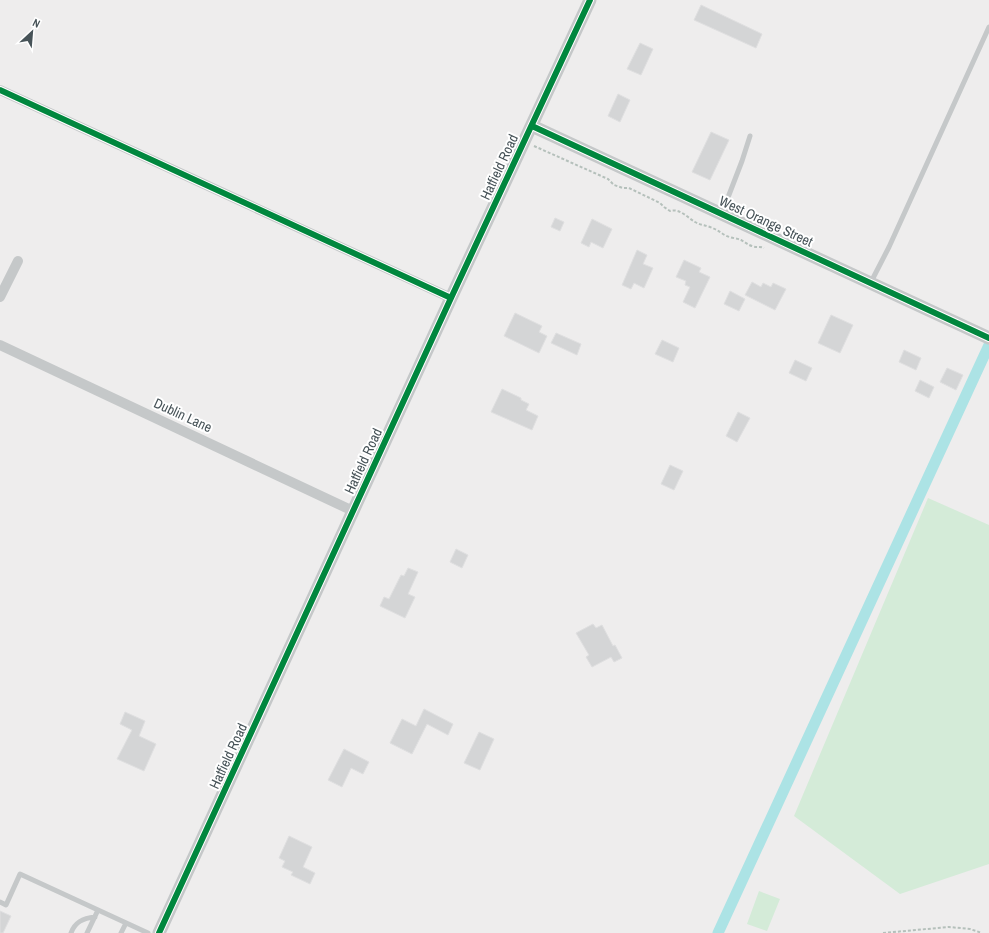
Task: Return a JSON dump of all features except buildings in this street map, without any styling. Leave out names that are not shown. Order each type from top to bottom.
[{"type":"street","name":"Hatfield Road","points":[[159,933],[590,0]]},
{"type":"street","points":[[0,90],[452,298]]},
{"type":"street","name":"West Orange Street","points":[[532,126],[987,337]]},
{"type":"street","points":[[0,297],[18,260]]},
{"type":"street","name":"Dublin Lane","points":[[0,345],[354,511]]},
{"type":"lane","points":[[871,283],[989,27]]},
{"type":"lane","points":[[722,214],[750,136]]},
{"type":"lane","points":[[0,902],[6,905],[20,874],[148,933]]},
{"type":"lane","points":[[87,933],[98,910]]},
{"type":"lane","points":[[71,933],[80,921],[86,918],[94,917]]},
{"type":"lane","points":[[121,933],[126,923]]},
{"type":"path","points":[[534,146],[608,179],[614,185],[629,188],[660,203],[670,211],[674,210],[689,216],[694,222],[720,231],[724,235],[744,241],[748,245],[756,247],[761,246],[769,250]]},
{"type":"path","points":[[883,933],[949,927],[970,929],[982,933]]},
{"type":"green space","points":[[928,498],[989,525],[989,864],[900,894],[794,816]]},
{"type":"green space","points":[[759,891],[780,899],[767,931],[747,924]]},
{"type":"waterway","points":[[718,933],[989,345]]},
{"type":"cycle path","points":[[159,933],[451,298],[590,0]]},
{"type":"cycle path","points":[[0,90],[451,298]]},
{"type":"cycle path","points":[[532,126],[989,338]]}]
